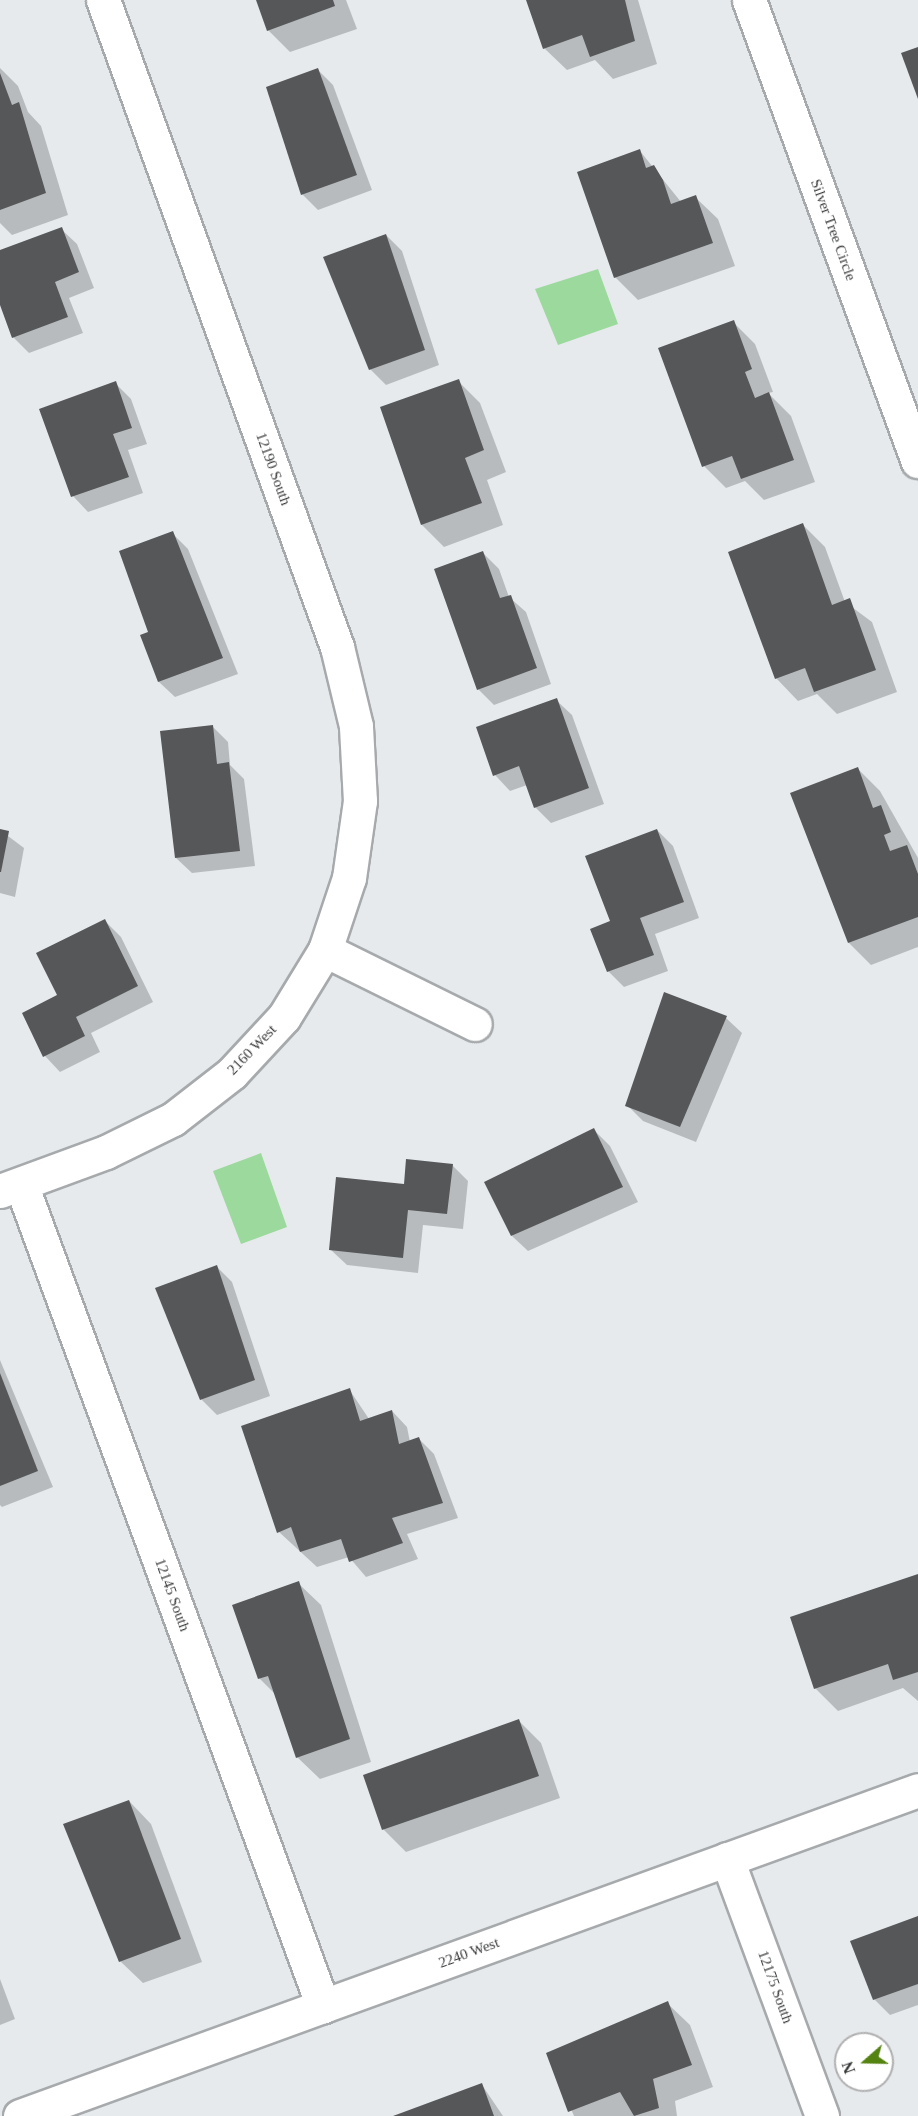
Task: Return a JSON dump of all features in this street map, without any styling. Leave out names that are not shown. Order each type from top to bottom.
[{"type":"street","name":"12190 South","points":[[103,0],[337,647],[356,726],[360,801],[349,878],[325,950]]},
{"type":"street","name":"Silver Tree Circle","points":[[749,0],[918,461]]},
{"type":"street","points":[[325,950],[475,1024]]},
{"type":"street","name":"2160 West","points":[[10,1188],[173,1119],[232,1073],[284,1017],[325,950]]},
{"type":"street","name":"12145 South","points":[[10,1188],[323,2006]]},
{"type":"street","name":"2240 West","points":[[20,2116],[918,1790]]},
{"type":"street","name":"12175 South","points":[[727,1859],[822,2116]]},
{"type":"green space","points":[[598,269],[618,324],[558,345],[535,289]]},
{"type":"green space","points":[[261,1153],[287,1227],[241,1244],[213,1171]]},
{"type":"building","points":[[256,0],[333,0],[335,6],[267,31]]},
{"type":"building","points":[[526,0],[625,0],[635,41],[590,57],[582,35],[543,49]]},
{"type":"building","points":[[918,47],[918,99],[901,53]]},
{"type":"building","points":[[318,68],[357,175],[301,195],[266,87]]},
{"type":"building","points":[[0,73],[12,105],[19,102],[46,193],[0,210]]},
{"type":"building","points":[[640,149],[646,168],[654,165],[663,180],[671,204],[696,195],[713,243],[614,278],[577,172]]},
{"type":"building","points":[[62,227],[79,272],[55,282],[68,317],[12,338],[0,305],[0,250]]},
{"type":"building","points":[[386,234],[425,350],[369,370],[323,257]]},
{"type":"building","points":[[734,320],[752,369],[745,372],[755,398],[769,392],[794,460],[741,479],[732,456],[702,467],[658,348]]},
{"type":"building","points":[[459,379],[484,450],[465,458],[482,503],[421,525],[380,407]]},
{"type":"building","points":[[116,381],[132,428],[113,434],[129,477],[71,497],[39,409]]},
{"type":"building","points":[[803,523],[832,605],[850,598],[876,670],[814,692],[805,668],[775,679],[728,552]]},
{"type":"building","points":[[173,531],[223,658],[158,682],[140,635],[148,632],[119,551]]},
{"type":"building","points":[[483,551],[500,598],[511,595],[537,668],[477,690],[434,569]]},
{"type":"building","points":[[557,698],[589,788],[534,808],[519,766],[493,776],[476,727]]},
{"type":"building","points":[[213,725],[217,764],[229,762],[240,851],[175,858],[160,731]]},
{"type":"building","points":[[858,767],[873,808],[881,805],[891,832],[884,835],[890,851],[907,845],[918,874],[918,917],[848,943],[790,793]]},
{"type":"building","points":[[0,829],[9,831],[1,872],[0,872]]},
{"type":"building","points":[[657,829],[684,902],[640,918],[654,955],[607,972],[590,929],[610,921],[585,856]]},
{"type":"building","points":[[105,919],[138,986],[76,1017],[85,1036],[43,1057],[22,1013],[57,995],[36,953]]},
{"type":"building","points":[[664,992],[727,1016],[680,1127],[625,1106]]},
{"type":"building","points":[[594,1128],[623,1187],[511,1236],[484,1182]]},
{"type":"building","points":[[406,1159],[453,1164],[447,1214],[408,1210],[403,1258],[329,1250],[336,1177],[404,1184]]},
{"type":"building","points":[[217,1265],[255,1380],[200,1400],[155,1288]]},
{"type":"building","points":[[0,1373],[38,1471],[0,1486]]},
{"type":"building","points":[[350,1388],[360,1421],[392,1410],[399,1444],[419,1437],[443,1503],[392,1518],[403,1543],[349,1562],[341,1539],[300,1552],[291,1527],[277,1533],[241,1426]]},
{"type":"building","points":[[918,1574],[918,1672],[893,1680],[888,1664],[814,1689],[790,1617]]},
{"type":"building","points":[[299,1581],[350,1739],[296,1758],[268,1676],[258,1679],[232,1605]]},
{"type":"building","points":[[519,1719],[539,1776],[382,1830],[363,1775]]},
{"type":"building","points":[[129,1800],[181,1939],[119,1962],[63,1824]]},
{"type":"building","points":[[918,1916],[918,1984],[873,2000],[850,1941]]},
{"type":"building","points":[[668,2001],[692,2065],[653,2079],[659,2108],[634,2116],[620,2092],[568,2112],[546,2053]]},
{"type":"building","points":[[482,2083],[494,2116],[393,2116]]}]
